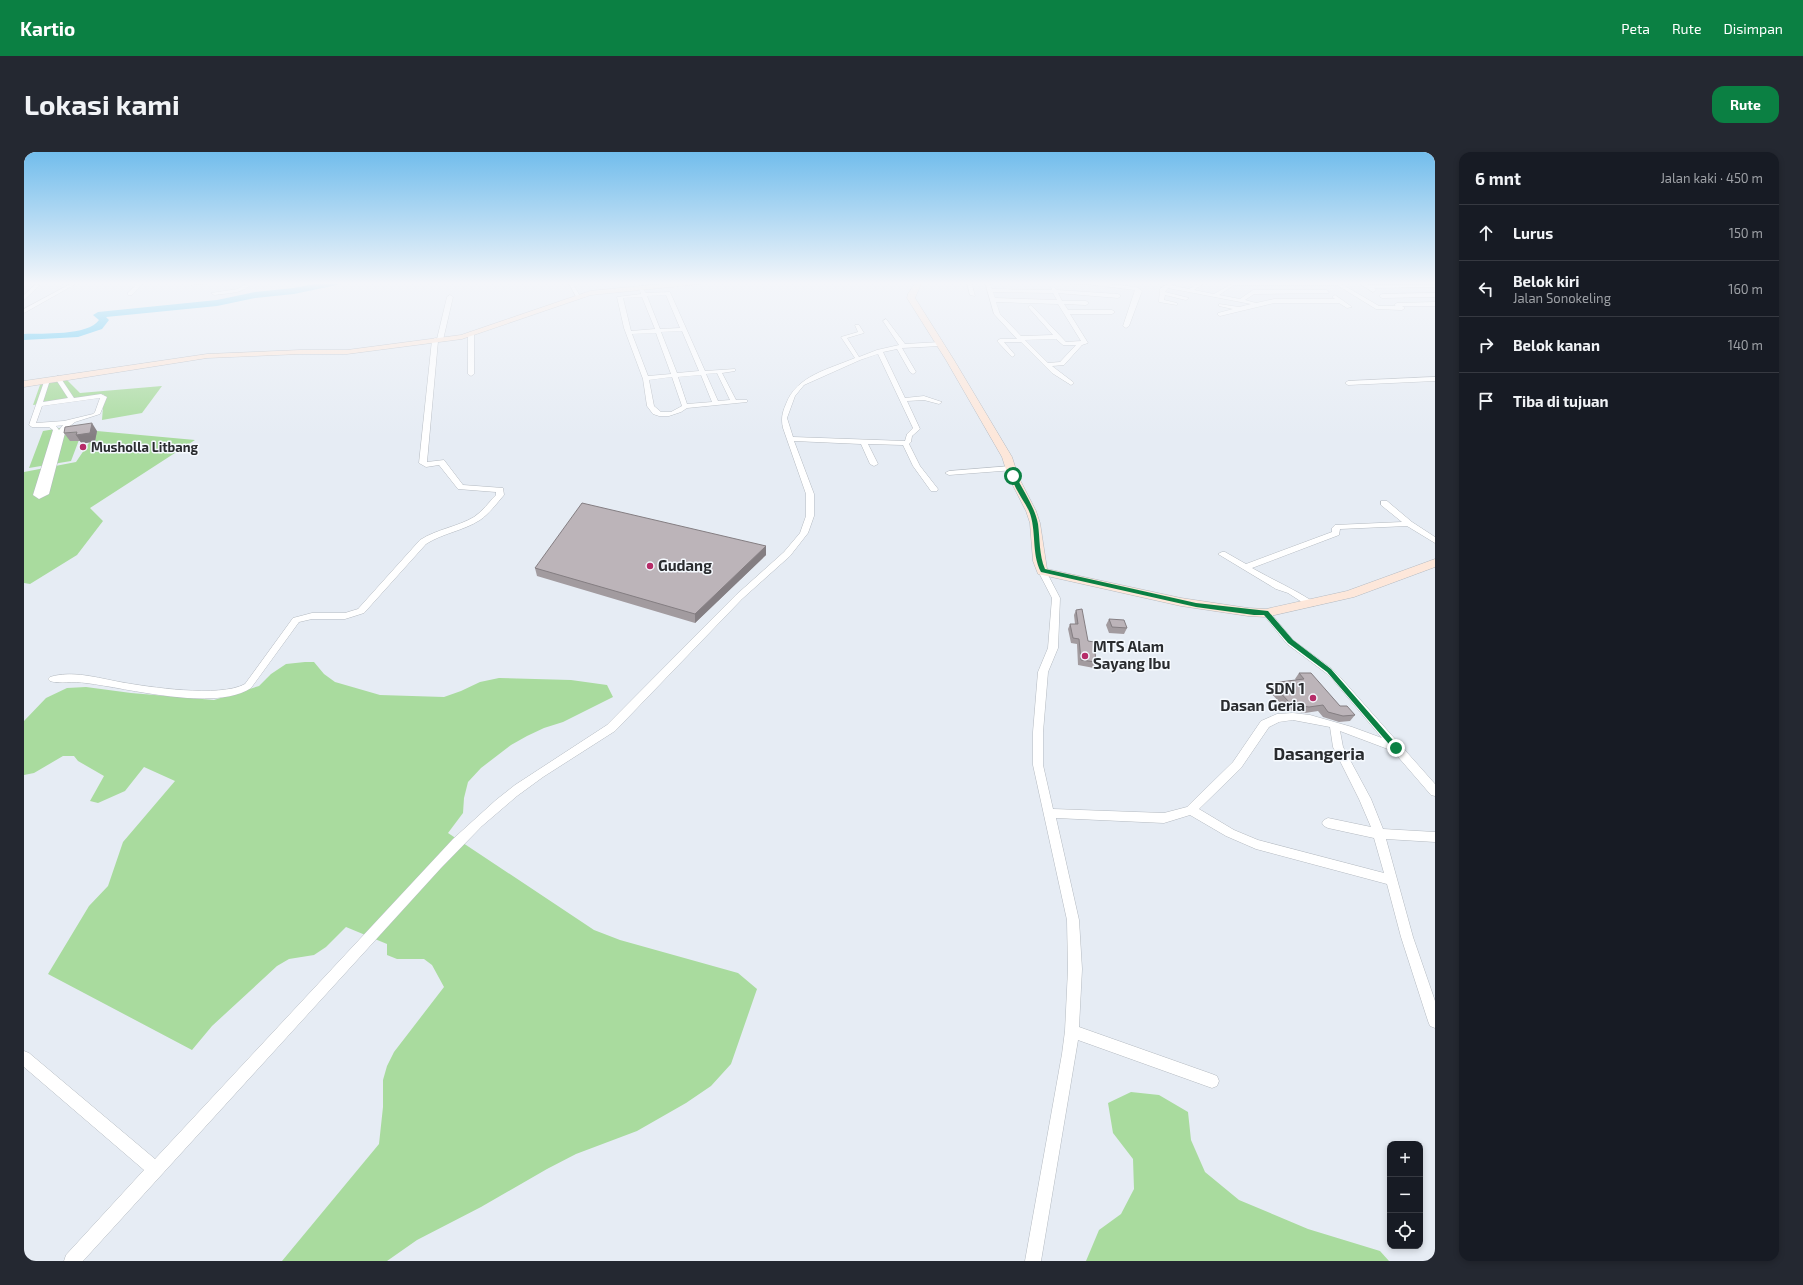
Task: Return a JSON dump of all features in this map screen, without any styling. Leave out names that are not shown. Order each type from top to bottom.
[{"type":"street","points":[[53,679],[74,678],[155,691],[199,694],[218,694],[238,691],[248,686],[296,620],[308,616],[344,616],[356,614],[361,611],[423,542],[430,537],[469,522],[483,514],[500,494],[500,490],[461,487],[441,462],[426,465],[423,463],[439,334]]},
{"type":"street","points":[[24,384],[214,356],[300,352],[347,352],[475,334]]},
{"type":"street","points":[[629,334],[646,378],[652,409],[656,413],[671,414],[682,410],[685,406],[745,401]]},
{"type":"street","points":[[658,334],[685,406]]},
{"type":"street","points":[[685,334],[716,403]]},
{"type":"street","points":[[857,334],[844,336],[858,359]]},
{"type":"street","points":[[894,334],[913,372]]},
{"type":"street","points":[[934,334],[976,402],[1007,457],[1010,468],[1033,517],[1038,555],[1046,571],[1056,598],[1053,648],[1043,672],[1037,751],[1038,766],[1050,813],[1073,920],[1075,969],[1072,1031],[1033,1261]]},
{"type":"street","points":[[1016,334],[1056,374],[1072,383]]},
{"type":"street","points":[[1054,334],[1065,344],[1085,343],[1079,334]]},
{"type":"street","points":[[471,335],[471,374]]},
{"type":"street","points":[[1012,355],[1000,341],[1057,337]]},
{"type":"street","points":[[72,1261],[154,1170],[368,940],[436,864],[466,834],[527,782],[552,765],[596,740],[619,722],[710,625],[798,543],[808,524],[810,499],[807,485],[784,418],[794,392],[811,379],[879,351],[901,346],[940,344]]},
{"type":"street","points":[[1047,366],[1062,364],[1080,344]]},
{"type":"street","points":[[790,439],[908,442],[909,435],[917,429],[879,351]]},
{"type":"street","points":[[646,378],[733,370]]},
{"type":"street","points":[[719,372],[734,402]]},
{"type":"street","points":[[58,378],[72,399]]},
{"type":"street","points":[[1348,383],[1435,379]]},
{"type":"street","points":[[39,404],[72,399],[104,397],[97,414],[57,428],[32,425],[39,404],[47,380]]},
{"type":"street","points":[[902,400],[924,398],[938,402]]},
{"type":"street","points":[[57,428],[72,422]]},
{"type":"street","points":[[49,466],[57,428]]},
{"type":"street","points":[[864,442],[874,464]]},
{"type":"street","points":[[905,443],[917,466],[934,489]]},
{"type":"street","points":[[949,472],[1010,468]]},
{"type":"street","points":[[1384,503],[1409,524],[1435,541]]},
{"type":"street","points":[[1246,567],[1336,533],[1336,528],[1338,527],[1409,524]]},
{"type":"street","points":[[1222,554],[1280,587],[1291,591],[1311,604]]},
{"type":"street","points":[[1046,571],[1196,605],[1254,613],[1266,613],[1311,604],[1381,584],[1435,563]]},
{"type":"street","points":[[1266,613],[1290,642],[1329,671],[1435,792]]},
{"type":"street","points":[[1050,813],[1164,818],[1179,815],[1191,810],[1237,765],[1265,724],[1271,719],[1279,717],[1297,716],[1335,726],[1396,748]]},
{"type":"street","points":[[1335,726],[1336,742],[1365,799],[1379,834],[1390,880],[1435,1022]]},
{"type":"street","points":[[1191,810],[1230,832],[1256,844],[1390,880]]},
{"type":"street","points":[[1328,823],[1379,834],[1435,837]]},
{"type":"street","points":[[1072,1031],[1212,1081]]},
{"type":"street","points":[[24,1058],[154,1170]]},
{"type":"green space","points":[[66,379],[80,393],[162,386],[142,413],[102,420],[104,394],[103,396],[33,405],[41,382]]},
{"type":"green space","points":[[85,424],[71,461],[29,468],[43,431]]},
{"type":"green space","points":[[97,431],[195,440],[90,508],[103,521],[77,555],[30,584],[24,583],[24,472],[76,462]]},
{"type":"green space","points":[[314,662],[324,674],[335,682],[380,695],[444,697],[480,682],[499,678],[571,680],[607,685],[613,697],[563,722],[544,728],[527,736],[511,745],[481,768],[468,782],[464,798],[463,813],[448,833],[594,930],[620,940],[738,973],[757,989],[731,1064],[711,1086],[686,1103],[637,1131],[576,1154],[547,1169],[481,1207],[417,1240],[387,1261],[282,1261],[379,1144],[383,1107],[383,1080],[387,1066],[394,1052],[444,987],[432,965],[424,959],[397,959],[387,955],[387,944],[346,927],[326,947],[314,955],[289,959],[277,966],[212,1026],[192,1050],[48,974],[89,906],[108,886],[123,842],[175,781],[144,767],[125,791],[98,803],[90,801],[104,776],[78,761],[74,756],[63,756],[34,773],[24,775],[24,721],[46,698],[67,688],[86,687],[131,693],[214,700],[259,686],[271,674],[286,664]]},
{"type":"green space","points":[[1131,1092],[1159,1095],[1188,1112],[1191,1140],[1205,1172],[1239,1200],[1308,1229],[1380,1251],[1389,1261],[1086,1261],[1099,1230],[1121,1214],[1134,1189],[1133,1159],[1113,1133],[1108,1103]]},
{"type":"building","points":[[92,423],[90,433],[76,435],[77,432],[64,433],[65,427]]},
{"type":"building","name":"Gudang","points":[[582,503],[766,546],[695,614],[535,568]]},
{"type":"building","points":[[1082,609],[1088,641],[1094,642],[1096,662],[1081,660],[1079,639],[1073,638],[1070,624],[1078,624],[1076,610]]},
{"type":"building","points":[[1109,619],[1124,620],[1127,628],[1112,627]]},
{"type":"building","points":[[1299,673],[1311,673],[1340,706],[1347,706],[1355,715],[1343,716],[1328,712],[1323,705],[1309,707],[1291,704],[1271,683],[1304,679]]},
{"type":"waterway","points":[[24,337],[79,334]]},
{"type":"place","name":"Musholla Litbang","points":[[83,447]]},
{"type":"place","name":"Gudang","points":[[650,566]]},
{"type":"place","name":"MTS Alam Sayang Ibu","points":[[1085,656]]},
{"type":"place","name":"SDN 1 Dasan Geria","points":[[1313,698]]},
{"type":"district","name":"Dasangeria","points":[[1319,754]]},
{"type":"route","points":[[1013,476],[1028,504],[1035,522],[1038,561],[1042,570],[1196,605],[1254,613],[1266,613],[1290,642],[1313,658],[1337,679],[1396,748]]}]
